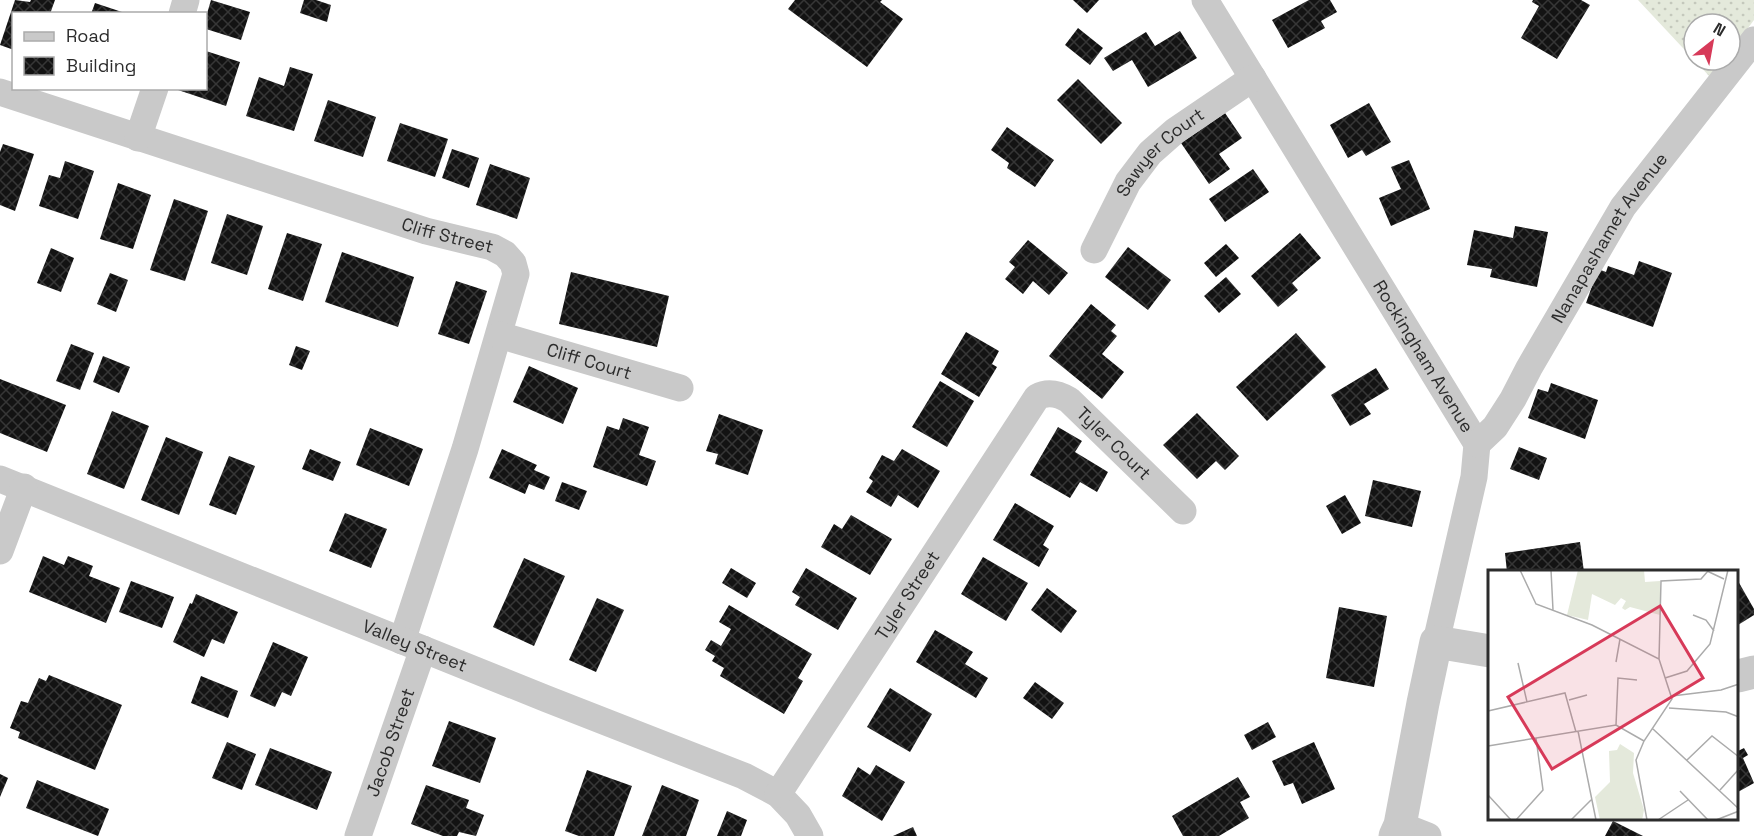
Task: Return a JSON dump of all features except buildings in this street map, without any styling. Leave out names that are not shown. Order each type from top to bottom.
[{"type":"street","name":"Rockingham Avenue","points":[[1205,0],[1477,444],[1474,477],[1423,703],[1408,832]]},
{"type":"street","name":"Nanapashamet Avenue","points":[[1477,444],[1495,427],[1513,399],[1623,207],[1754,40]]},
{"type":"street","name":"Sawyer Court","points":[[1094,250],[1128,182],[1150,153],[1175,131],[1253,78]]},
{"type":"street","points":[[138,138],[154,90]]},
{"type":"street","name":"Cliff Street","points":[[0,92],[426,231],[492,247],[505,254],[513,263],[516,274],[500,335],[465,449],[412,645]]},
{"type":"street","name":"Cliff Court","points":[[500,335],[680,388]]},
{"type":"street","name":"Tyler Court","points":[[1037,396],[1051,393],[1069,400],[1182,512]]},
{"type":"street","name":"Tyler Street","points":[[778,794],[1037,396]]},
{"type":"street","points":[[0,551],[12,483]]},
{"type":"street","name":"Valley Street","points":[[12,483],[744,776],[778,794],[798,814],[810,836]]},
{"type":"street","points":[[1436,642],[1488,651]]},
{"type":"street","name":"Jacob Street","points":[[358,836],[412,645]]},
{"type":"street","points":[[1739,675],[1754,672]]},
{"type":"shaded area","points":[[1638,0],[1754,0],[1754,20],[1742,36],[1742,12],[1682,12],[1682,47]]},
{"type":"shaded area","points":[[1705,72],[1715,72],[1711,78]]}]
